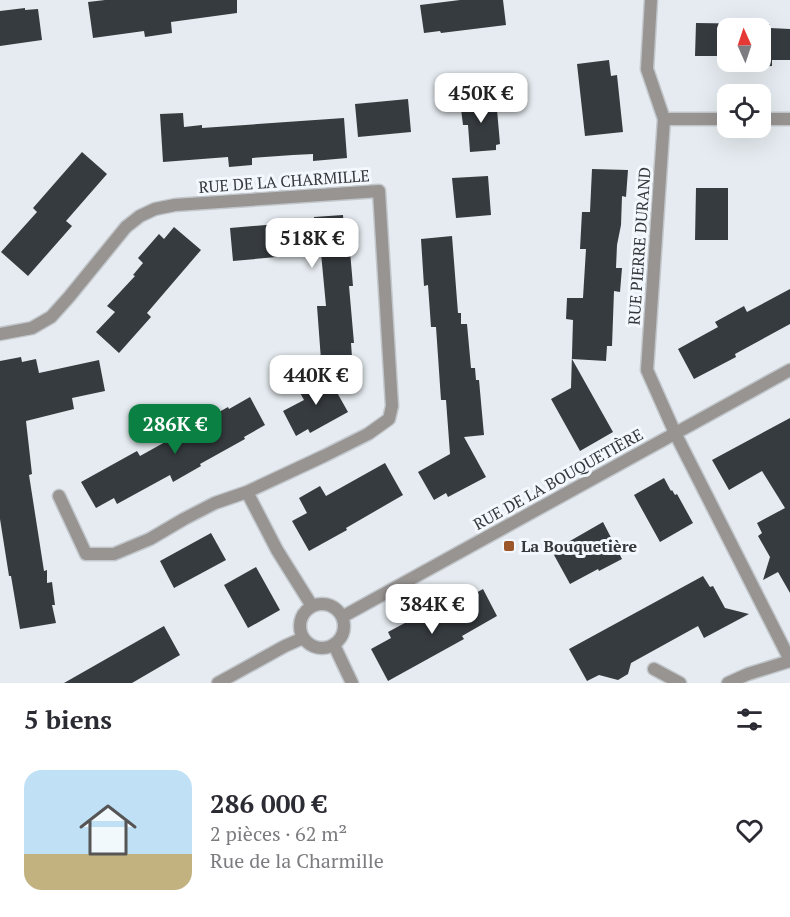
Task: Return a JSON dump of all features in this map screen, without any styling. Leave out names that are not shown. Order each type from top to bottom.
[{"type":"street","points":[[651,0],[647,69],[664,119],[717,119]]},
{"type":"street","points":[[771,119],[790,118]]},
{"type":"street","name":"RUE PIERRE DURAND","points":[[664,119],[647,370],[675,433],[790,660]]},
{"type":"street","name":"RUE DE LA CHARMILLE","points":[[0,334],[32,328],[51,317],[126,227],[155,208],[379,191],[392,405],[389,418],[368,434],[324,456],[247,492],[215,503],[150,539],[114,554],[86,554],[59,496]]},
{"type":"street","name":"RUE DE LA BOUQUETIÈRE","points":[[342,617],[790,370]]},
{"type":"street","points":[[247,492],[277,550],[312,606]]},
{"type":"street","points":[[328,605],[336,609],[342,617],[343,632],[334,645],[328,648],[318,648],[308,644],[303,638],[300,629],[301,620],[312,606],[328,605]]},
{"type":"street","points":[[218,683],[303,638]]},
{"type":"street","points":[[334,645],[352,683]]},
{"type":"street","points":[[728,683],[790,660]]},
{"type":"street","points":[[654,669],[680,683]]},
{"type":"building","points":[[237,0],[237,13],[171,22],[172,33],[145,37],[144,31],[93,38],[88,2]]},
{"type":"building","points":[[460,0],[503,0],[506,25],[424,33],[420,5]]},
{"type":"building","points":[[25,8],[25,10],[38,9],[42,40],[0,46],[0,11]]},
{"type":"building","points":[[696,23],[717,23],[717,56],[695,56]]},
{"type":"building","points":[[771,28],[790,29],[790,60],[772,60],[772,66]]},
{"type":"building","points":[[609,60],[611,76],[617,75],[623,132],[585,136],[577,64]]},
{"type":"building","points":[[496,98],[500,144],[496,145],[496,150],[470,152],[468,125],[463,125],[460,101]]},
{"type":"building","points":[[408,99],[411,132],[358,137],[355,104]]},
{"type":"building","points":[[183,113],[184,127],[202,125],[202,128],[344,118],[347,158],[313,161],[313,154],[252,158],[252,165],[229,167],[228,157],[163,162],[160,114]]},
{"type":"building","points":[[82,152],[107,174],[66,221],[72,226],[28,276],[1,252],[37,212],[33,208]]},
{"type":"building","points":[[592,169],[628,170],[626,197],[622,196],[621,225],[617,245],[616,268],[622,268],[620,292],[614,291],[612,346],[607,346],[606,361],[572,359],[613,432],[580,451],[551,399],[571,388],[573,320],[566,319],[567,298],[583,298],[586,249],[580,249],[582,212],[590,212]]},
{"type":"building","points":[[488,176],[491,215],[456,218],[452,178]]},
{"type":"building","points":[[696,188],[728,188],[728,240],[695,240]]},
{"type":"building","points":[[343,215],[344,230],[354,231],[355,250],[350,251],[353,286],[349,286],[354,343],[351,343],[352,357],[321,360],[317,306],[326,306],[321,253],[233,261],[230,228],[314,221],[314,217]]},
{"type":"building","points":[[174,227],[201,250],[147,313],[151,317],[119,353],[96,332],[115,312],[107,306],[135,276],[133,275],[143,263],[138,258],[159,234],[164,239]]},
{"type":"building","points":[[452,236],[458,313],[461,313],[461,324],[467,324],[471,368],[475,368],[476,380],[479,380],[484,435],[464,437],[486,477],[448,497],[446,493],[434,500],[418,472],[450,454],[446,400],[441,400],[436,327],[431,327],[428,285],[424,286],[421,239]]},
{"type":"building","points":[[790,289],[790,324],[694,379],[678,349],[718,327],[715,322],[744,306],[747,312]]},
{"type":"building","points":[[21,357],[22,362],[36,359],[39,373],[99,360],[105,391],[72,398],[74,409],[26,421],[32,474],[29,475],[44,571],[47,570],[47,583],[52,582],[55,605],[52,605],[56,623],[20,629],[0,519],[0,361]]},
{"type":"building","points":[[326,373],[348,412],[310,433],[308,429],[296,436],[283,411],[304,400],[298,389]]},
{"type":"building","points":[[250,397],[265,425],[173,482],[170,475],[117,504],[114,498],[96,508],[81,482],[137,451],[140,456]]},
{"type":"building","points":[[790,418],[790,593],[778,572],[763,580],[770,557],[758,536],[762,533],[757,523],[785,508],[762,471],[729,490],[712,460]]},
{"type":"building","points":[[385,463],[403,495],[309,551],[292,521],[307,513],[299,498],[320,486],[326,496]]},
{"type":"building","points":[[664,478],[671,491],[677,494],[693,523],[660,542],[634,495]]},
{"type":"building","points":[[603,522],[622,559],[570,584],[554,555],[565,549],[563,545]]},
{"type":"building","points":[[211,533],[226,560],[174,588],[160,561]]},
{"type":"building","points":[[256,567],[280,610],[248,628],[224,585]]},
{"type":"building","points":[[703,576],[710,587],[713,586],[725,608],[749,614],[704,638],[698,626],[631,663],[628,674],[618,680],[599,675],[587,681],[569,649]]},
{"type":"building","points":[[483,589],[497,616],[462,636],[464,639],[388,681],[371,649],[391,638],[388,632],[416,617],[418,622],[445,606],[447,609]]},
{"type":"building","points":[[164,626],[180,655],[132,683],[64,683]]},
{"type":"place","name":"La Bouquetière","points":[[509,546]]}]
